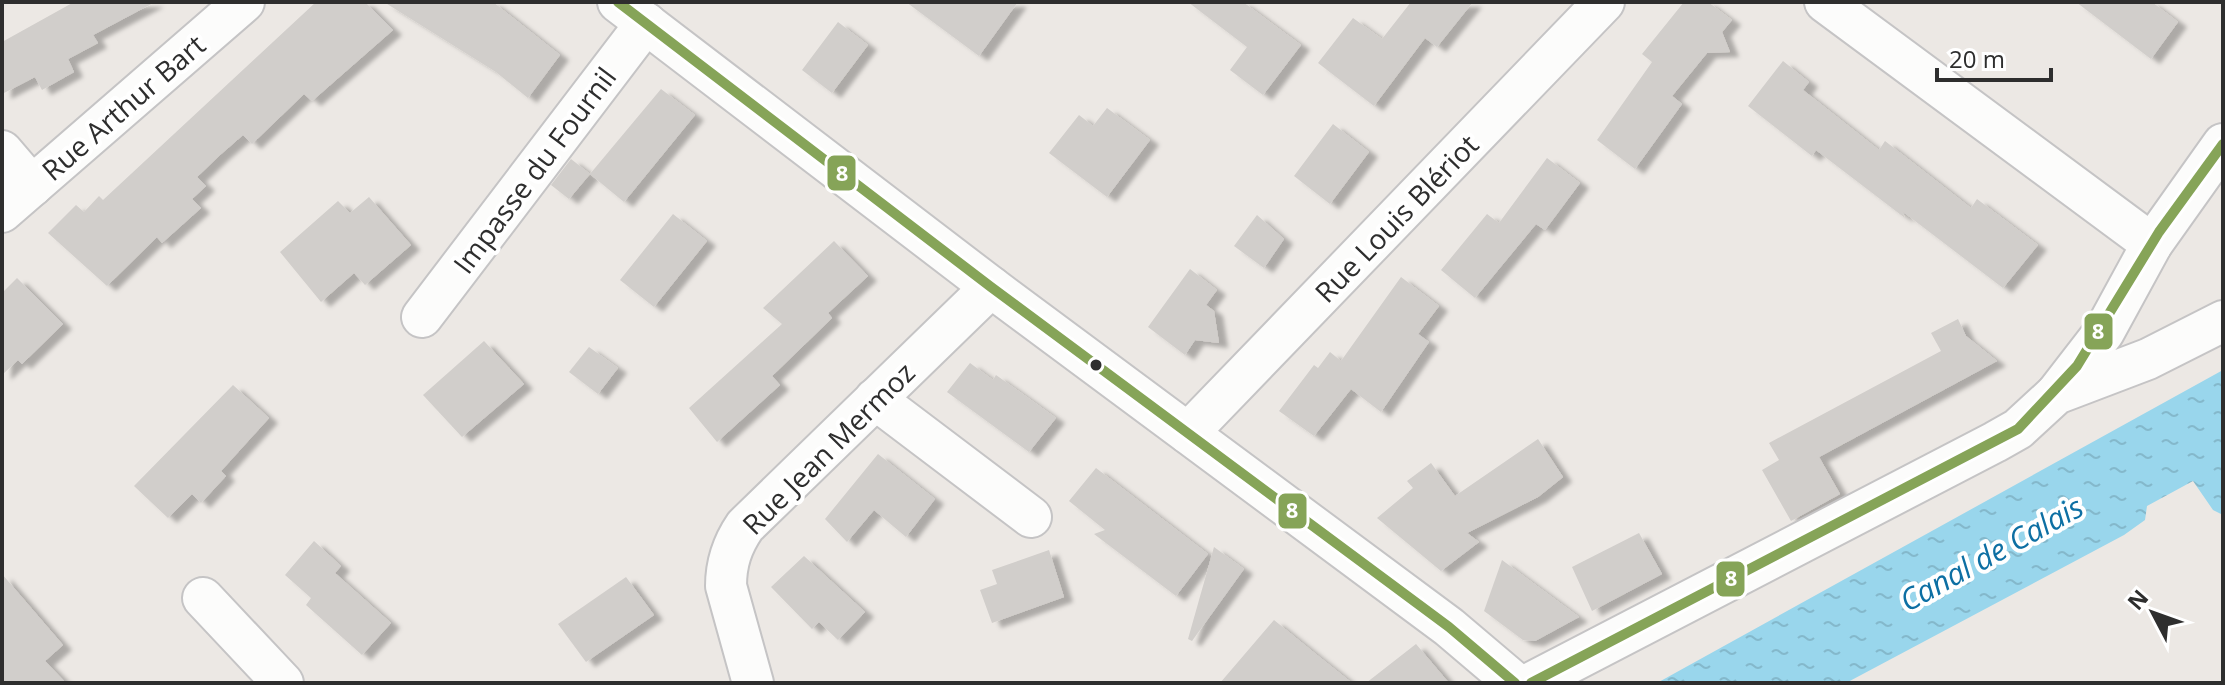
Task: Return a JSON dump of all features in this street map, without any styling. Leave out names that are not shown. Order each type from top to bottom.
[{"type":"street","name":"Rue Arthur Bart","points":[[2,212],[244,2]]},
{"type":"street","name":"Rue Louis Blériot","points":[[1188,433],[1604,2]]},
{"type":"street","points":[[1825,2],[2152,244]]},
{"type":"street","points":[[632,13],[991,287],[1449,627],[1515,683]]},
{"type":"street","name":"Impasse du Fournil","points":[[422,317],[632,13]]},
{"type":"street","points":[[1531,683],[2018,429],[2056,394],[2104,332],[2152,244],[2223,144]]},
{"type":"street","points":[[2,151],[32,186]]},
{"type":"street","name":"Rue Jean Mermoz","points":[[753,683],[726,586],[729,555],[745,526],[991,287]]},
{"type":"street","points":[[2056,394],[2148,359],[2223,321]]},
{"type":"street","points":[[875,399],[1031,517]]},
{"type":"street","points":[[203,598],[283,683]]},
{"type":"water","name":"Canal de Calais","points":[[2223,370],[2223,515],[2213,510],[2193,481],[2147,506],[2145,520],[2124,535],[1846,683],[1657,683]]},
{"type":"building","points":[[74,2],[155,2],[93,35],[98,43],[68,59],[74,72],[42,90],[35,77],[2,94],[2,42]]},
{"type":"building","points":[[316,2],[365,2],[393,30],[312,101],[304,94],[252,144],[243,135],[220,155],[197,177],[206,186],[192,199],[201,208],[162,243],[157,237],[107,286],[48,233],[76,205],[84,212],[99,196],[103,200]]},
{"type":"building","points":[[384,2],[493,2],[560,55],[528,98],[496,72]]},
{"type":"building","points":[[906,2],[1018,2],[979,56]]},
{"type":"building","points":[[1188,2],[1243,2],[1301,45],[1263,95],[1230,70],[1247,47]]},
{"type":"building","points":[[1411,2],[1473,2],[1437,47],[1425,38],[1374,106],[1318,63],[1353,18],[1382,39]]},
{"type":"building","points":[[1684,2],[1708,2],[1732,20],[1722,32],[1730,52],[1707,53],[1672,96],[1682,104],[1635,169],[1597,140],[1652,62],[1642,54]]},
{"type":"building","points":[[2076,2],[2152,2],[2178,22],[2151,59]]},
{"type":"building","points":[[838,22],[868,45],[832,93],[802,70]]},
{"type":"building","points":[[1783,61],[1809,82],[1803,90],[1879,150],[1885,141],[1971,208],[1977,199],[2038,245],[2003,288],[1902,211],[1905,218],[1816,150],[1812,156],[1748,106]]},
{"type":"building","points":[[661,89],[695,115],[624,202],[590,174]]},
{"type":"building","points":[[1107,108],[1150,140],[1107,197],[1049,153],[1079,115],[1093,126]]},
{"type":"building","points":[[1333,124],[1369,152],[1330,204],[1294,176]]},
{"type":"building","points":[[1547,158],[1580,183],[1545,230],[1536,224],[1475,298],[1441,270],[1487,214],[1499,223]]},
{"type":"building","points":[[571,159],[590,174],[569,199],[551,185]]},
{"type":"building","points":[[369,197],[411,245],[365,285],[354,273],[321,302],[280,252],[338,201],[350,213]]},
{"type":"building","points":[[673,214],[707,241],[654,307],[620,280]]},
{"type":"building","points":[[1257,215],[1284,239],[1264,268],[1234,246]]},
{"type":"building","points":[[834,241],[868,276],[828,313],[832,318],[772,376],[780,385],[717,442],[689,408],[782,324],[763,308]]},
{"type":"building","points":[[1190,269],[1217,290],[1206,305],[1214,311],[1219,343],[1195,340],[1185,355],[1148,327]]},
{"type":"building","points":[[1401,277],[1439,306],[1418,334],[1429,342],[1381,412],[1351,389],[1314,436],[1279,411],[1314,365],[1318,368],[1330,352],[1341,361]]},
{"type":"building","points":[[17,278],[63,324],[22,364],[18,360],[2,375],[2,293]]},
{"type":"building","points":[[1958,319],[1966,336],[1997,361],[1819,457],[1840,494],[1791,521],[1762,470],[1779,460],[1769,443],[1941,351],[1931,333]]},
{"type":"building","points":[[484,341],[524,384],[462,437],[423,395]]},
{"type":"building","points":[[589,347],[618,368],[598,394],[569,372]]},
{"type":"building","points":[[970,363],[993,380],[996,375],[1056,418],[1029,452],[947,392]]},
{"type":"building","points":[[233,385],[269,418],[221,471],[226,476],[201,503],[192,494],[168,518],[134,486]]},
{"type":"building","points":[[1538,439],[1563,477],[1538,497],[1467,533],[1479,542],[1441,571],[1377,518],[1413,488],[1407,481],[1431,463],[1455,496]]},
{"type":"building","points":[[878,454],[935,499],[906,537],[874,510],[847,542],[825,519]]},
{"type":"building","points":[[1096,468],[1208,554],[1176,596],[1094,534],[1105,530],[1069,501]]},
{"type":"building","points":[[1639,533],[1662,574],[1592,611],[1572,567]]},
{"type":"building","points":[[314,541],[341,566],[335,573],[391,623],[362,655],[306,605],[311,598],[285,575]]},
{"type":"building","points":[[1214,547],[1244,569],[1192,641],[1188,639]]},
{"type":"building","points":[[1049,550],[1064,597],[992,623],[980,590],[997,584],[992,570]]},
{"type":"building","points":[[804,556],[865,612],[838,640],[819,622],[812,629],[771,587]]},
{"type":"building","points":[[1502,560],[1579,617],[1535,641],[1523,640],[1484,611]]},
{"type":"building","points":[[2,574],[63,645],[45,661],[66,683],[2,683]]},
{"type":"building","points":[[626,577],[654,615],[586,662],[558,624]]},
{"type":"building","points":[[1274,620],[1317,655],[1352,683],[1220,683]]},
{"type":"building","points":[[1416,644],[1449,683],[1366,683]]},
{"type":"transit line","name":"8","points":[[618,2],[991,287],[1449,627],[1515,683]]},
{"type":"transit line","name":"8","points":[[1531,683],[2018,429],[2077,366],[2159,232],[2223,144]]}]
